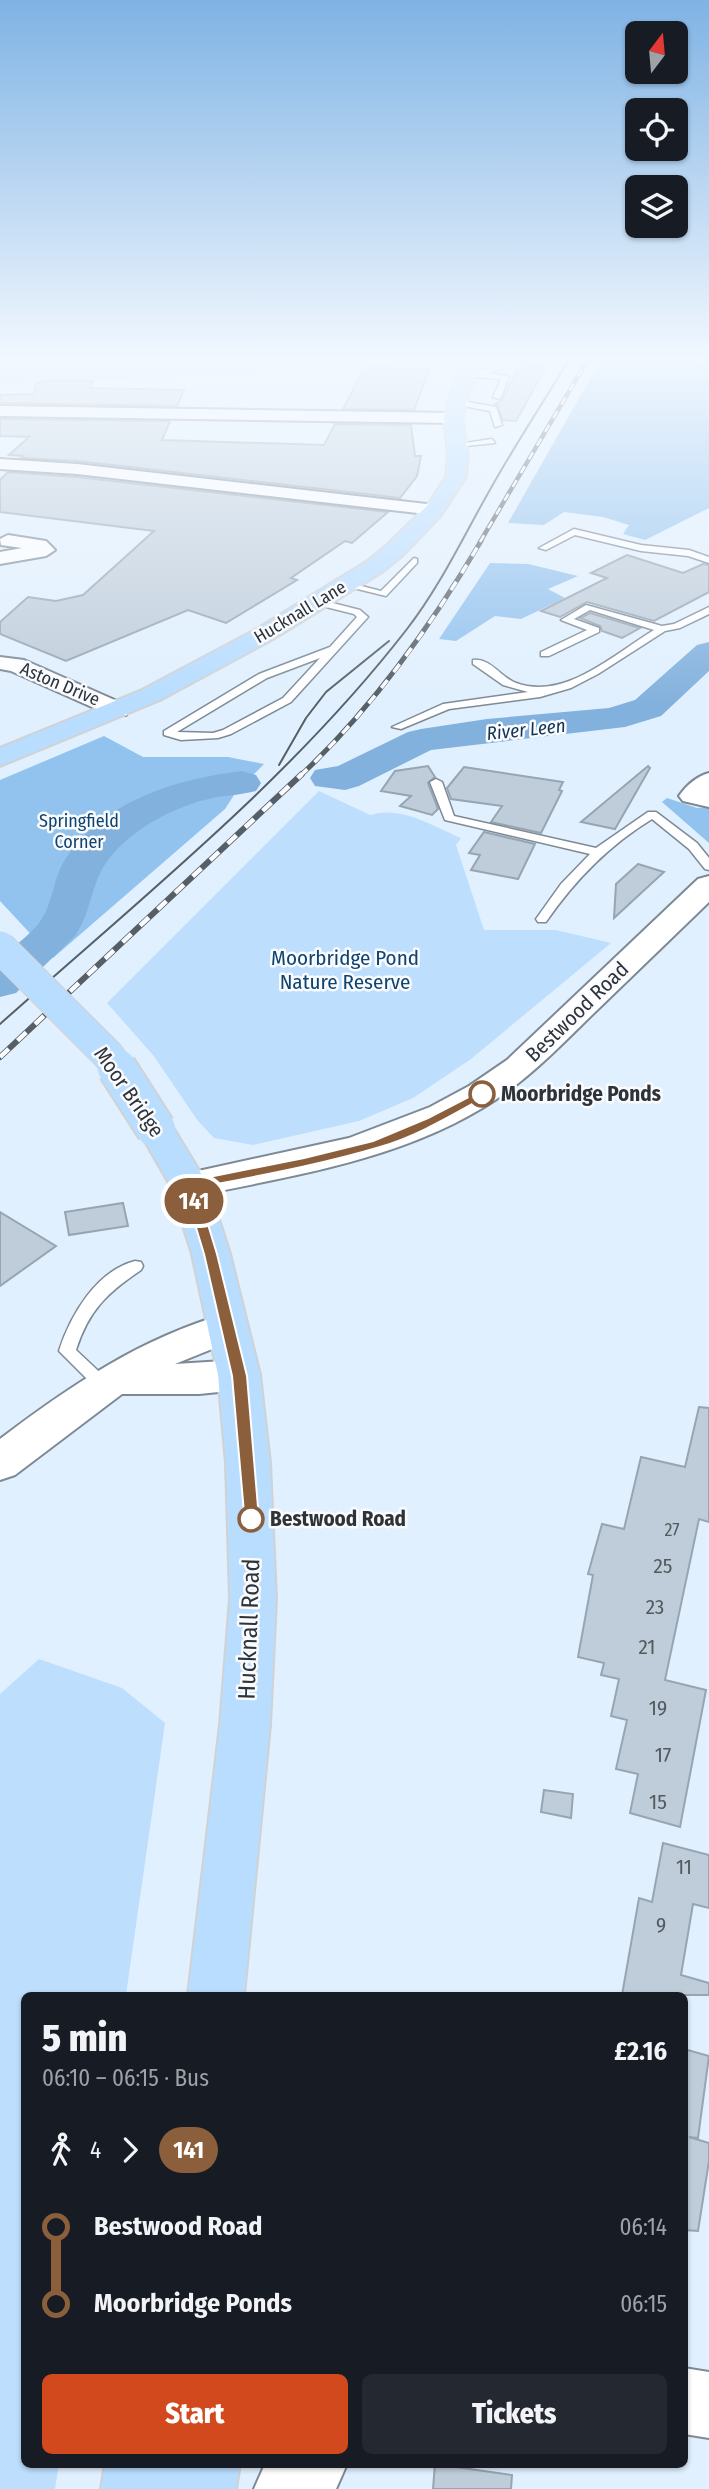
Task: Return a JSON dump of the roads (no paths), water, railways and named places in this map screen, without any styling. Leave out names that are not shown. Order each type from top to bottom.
[{"type":"main road","name":"Hucknall Lane","points":[[0,758],[118,710],[265,634],[346,584],[394,551],[435,510],[457,472]]},
{"type":"main road","name":"Bestwood Road","points":[[189,1185],[378,1144],[433,1121],[492,1088],[529,1058],[709,885]]},
{"type":"main road","name":"Moor Bridge","points":[[0,947],[109,1056],[189,1185]]},
{"type":"main road","name":"Hucknall Road","points":[[189,1185],[211,1254],[239,1376],[248,1462],[253,1599],[245,1725],[216,1992]]},
{"type":"main road","points":[[0,1463],[109,1382],[170,1349],[228,1327]]},
{"type":"main road","points":[[109,1382],[239,1376]]},
{"type":"main road","points":[[688,2402],[709,2405]]},
{"type":"main road","points":[[135,2489],[138,2468]]},
{"type":"main road","points":[[202,2489],[205,2468]]},
{"type":"main road","points":[[289,2489],[309,2468]]},
{"type":"street","points":[[105,472],[435,510]]},
{"type":"street","name":"Aston Drive","points":[[0,663],[16,665],[118,710]]},
{"type":"street","points":[[709,780],[691,796],[709,800]]},
{"type":"lane","points":[[543,548],[574,531],[641,548],[689,553],[709,560]]},
{"type":"lane","points":[[689,553],[709,547]]},
{"type":"lane","points":[[346,584],[383,594],[414,561]]},
{"type":"lane","points":[[317,602],[357,612],[363,617],[287,700],[227,732],[214,736],[181,737],[168,733],[263,677],[331,650]]},
{"type":"lane","points":[[545,654],[596,630],[566,620],[589,607],[662,629]]},
{"type":"lane","points":[[397,727],[447,706],[526,698],[553,691],[581,678],[662,629],[677,626],[709,610]]},
{"type":"lane","points":[[477,662],[494,670],[499,680],[512,685],[529,690],[553,691]]},
{"type":"lane","points":[[297,665],[320,665]]},
{"type":"lane","points":[[436,782],[449,818],[597,852]]},
{"type":"lane","points":[[542,919],[579,868],[597,852],[652,814],[693,846],[709,866]]},
{"type":"lane","points":[[109,1382],[67,1351],[84,1309],[101,1289],[135,1266]]},
{"type":"waterway","name":"River Leen","points":[[329,778],[345,778],[421,740],[487,730],[612,719],[648,708],[709,652]]},
{"type":"waterway","name":"River Leen","points":[[0,983],[60,927],[83,865],[109,833],[155,805],[205,787],[242,783]]},
{"type":"tram line","points":[[0,1024],[213,836],[314,736],[362,684],[431,595],[500,472]]},
{"type":"tram line","points":[[279,765],[306,718],[326,692],[389,641]]},
{"type":"railway","points":[[480,542],[521,472]]},
{"type":"railway","points":[[300,776],[352,723],[399,665],[442,604],[481,541]]},
{"type":"railway","points":[[0,1057],[302,774]]},
{"type":"place","name":"Moorbridge Ponds","points":[[482,1094]]},
{"type":"place","name":"Bestwood Road","points":[[251,1519]]},
{"type":"park label","name":"Springfield Corner","points":[[79,831]]},
{"type":"park label","name":"Moorbridge Pond Nature Reserve","points":[[345,970]]}]
